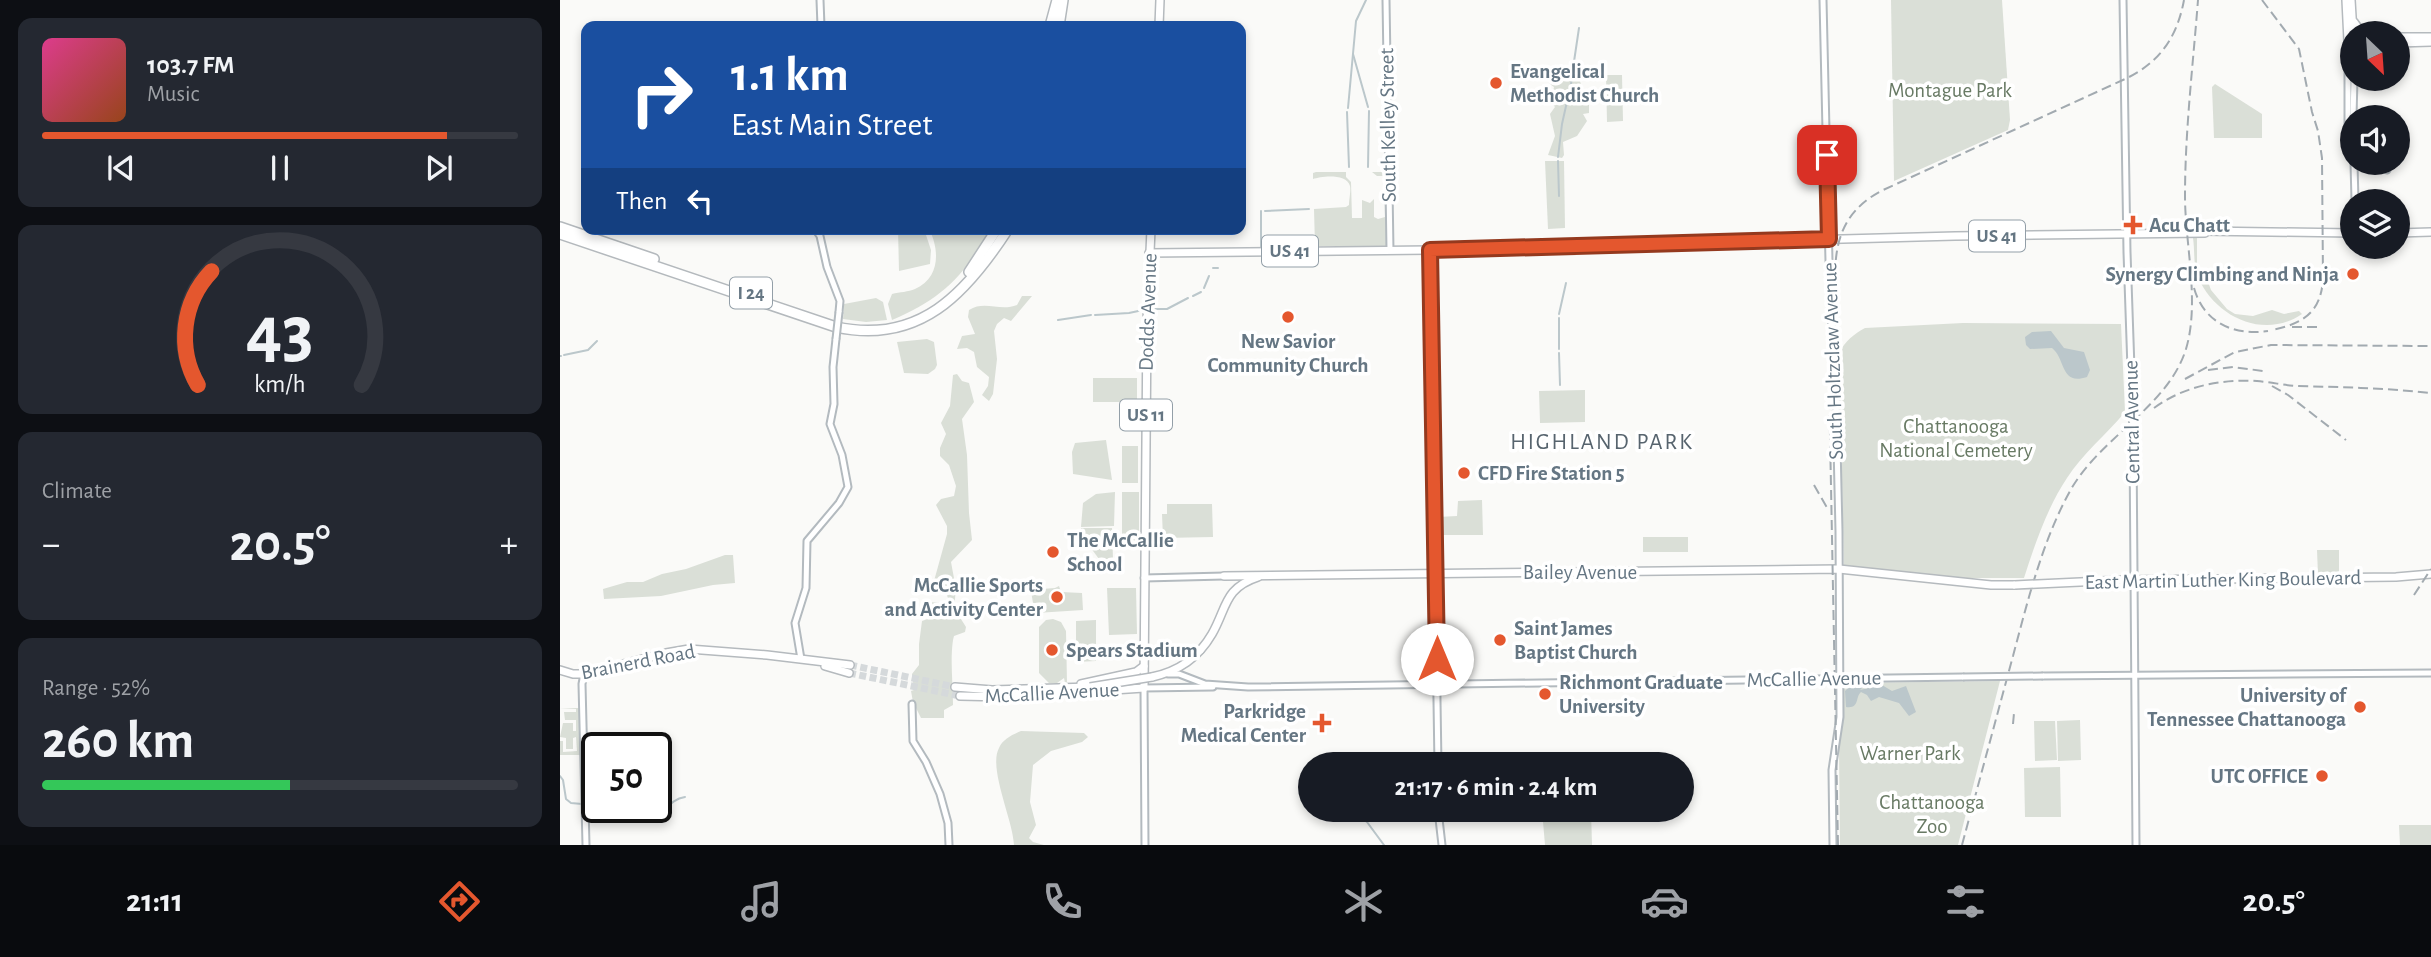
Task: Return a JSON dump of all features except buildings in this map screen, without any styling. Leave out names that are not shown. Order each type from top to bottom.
[{"type":"highway","points":[[1051,21],[1057,0]]},
{"type":"highway","points":[[1060,21],[1063,0]]},
{"type":"highway","name":"I 24","points":[[560,227],[581,234]]},
{"type":"highway","name":"I 24","points":[[584,235],[850,325],[886,325],[940,304],[974,266],[993,235]]},
{"type":"highway","name":"I 24","points":[[560,236],[848,330],[888,331],[916,322],[940,304],[979,269],[1004,235]]},
{"type":"main road","points":[[820,0],[821,21]]},
{"type":"main road","points":[[1160,0],[1160,21]]},
{"type":"main road","name":"South Kelley Street","points":[[1386,0],[1390,250]]},
{"type":"main road","name":"South Holtzclaw Avenue","points":[[1824,0],[1839,569],[1839,726],[1832,770],[1833,845]]},
{"type":"main road","name":"Central Avenue","points":[[2123,0],[2133,442],[2136,845]]},
{"type":"main road","points":[[2349,3],[2355,21]]},
{"type":"main road","points":[[2349,3],[2350,21]]},
{"type":"main road","points":[[2410,38],[2431,40]]},
{"type":"main road","points":[[2410,42],[2431,40]]},
{"type":"main road","points":[[2410,233],[2431,232]]},
{"type":"main road","name":"US 41","points":[[1149,253],[1430,250],[2127,233],[2340,233]]},
{"type":"main road","points":[[801,659],[795,623],[806,588],[807,541],[839,503],[848,487],[842,455],[830,424],[834,404],[833,367],[840,301],[827,267],[819,235]]},
{"type":"main road","name":"Dodds Avenue","points":[[1144,688],[1150,235]]},
{"type":"main road","points":[[1430,250],[1438,752]]},
{"type":"main road","name":"Bailey Avenue","points":[[1144,578],[1839,569],[2015,586]]},
{"type":"main road","name":"East Martin Luther King Boulevard","points":[[2015,586],[2123,580],[2396,578],[2431,574]]},
{"type":"main road","points":[[1063,693],[1152,677],[1179,668],[1200,650],[1213,632],[1229,596],[1245,582],[1263,576]]},
{"type":"main road","name":"Brainerd Road","points":[[560,670],[584,674],[682,650],[703,649],[801,659],[850,669]]},
{"type":"main road","points":[[1185,650],[1190,660]]},
{"type":"main road","points":[[1143,651],[1200,650]]},
{"type":"main road","points":[[1053,688],[1136,672],[1144,666]]},
{"type":"main road","name":"McCallie Avenue","points":[[1179,668],[1197,682]]},
{"type":"main road","name":"McCallie Avenue","points":[[1161,675],[1178,674],[1197,682],[1220,686],[2431,673]]},
{"type":"main road","points":[[584,674],[582,684],[586,845]]},
{"type":"main road","points":[[1145,845],[1144,688],[1220,686]]},
{"type":"main road","name":"McCallie Avenue","points":[[955,687],[1005,693],[1144,688]]},
{"type":"main road","points":[[1053,688],[1090,687]]},
{"type":"main road","name":"McCallie Avenue","points":[[960,696],[1053,688]]},
{"type":"main road","points":[[912,704],[912,741],[926,762],[940,794],[948,823],[948,845]]},
{"type":"main road","points":[[1439,822],[1442,845]]},
{"type":"green space","name":"Montague Park","points":[[1891,0],[2002,0],[2010,120],[2008,130],[1894,181]]},
{"type":"green space","points":[[1606,75],[1622,75],[1623,121],[1607,122]]},
{"type":"green space","points":[[1549,79],[1580,81],[1585,99],[1589,102],[1589,113],[1583,114],[1587,121],[1577,136],[1563,142],[1562,158],[1548,155],[1555,136],[1550,114],[1555,107],[1551,102],[1554,87]]},
{"type":"green space","points":[[2215,84],[2262,114],[2262,138],[2214,138],[2212,87]]},
{"type":"green space","points":[[1545,161],[1564,161],[1565,228],[1548,229]]},
{"type":"green space","points":[[1346,172],[1346,177],[1351,182],[1352,218],[1362,218],[1362,200],[1370,203],[1374,199],[1374,217],[1378,219],[1385,217],[1384,176],[1377,176],[1372,172],[1387,172],[1387,246],[1315,246],[1314,209],[1346,207],[1349,205],[1350,191],[1348,182],[1339,177],[1313,179],[1313,173]]},
{"type":"green space","points":[[898,235],[926,235],[931,250],[930,264],[899,271]]},
{"type":"green space","points":[[932,235],[987,235],[961,273],[938,295],[892,320],[888,304],[892,294],[915,289],[929,278],[933,271],[936,254]]},
{"type":"green space","points":[[2193,238],[2197,238],[2197,270],[2204,271],[2211,290],[2227,309],[2235,314],[2253,316],[2272,310],[2284,314],[2299,311],[2302,314],[2287,322],[2272,325],[2242,320],[2228,313],[2206,291],[2198,277],[2195,263]]},
{"type":"green space","points":[[1022,296],[1032,296],[1011,321],[1004,318],[994,331],[997,359],[993,394],[989,401],[982,395],[988,386],[989,377],[977,367],[974,352],[967,348],[957,349],[962,336],[975,334],[968,317],[969,310],[981,306],[1011,307],[1017,305]]},
{"type":"green space","points":[[876,298],[883,302],[887,320],[866,322],[843,319],[844,304]]},
{"type":"green space","name":"Chattanooga National Cemetery","points":[[1963,323],[2121,324],[2125,412],[2080,460],[2060,490],[2042,526],[2024,578],[1952,578],[1844,566],[1839,353],[1850,338],[1865,328]]},
{"type":"green space","points":[[927,339],[934,342],[937,365],[935,369],[928,374],[904,373],[897,342]]},
{"type":"green space","points":[[957,374],[962,381],[969,383],[974,402],[962,419],[972,540],[951,562],[956,589],[954,608],[966,627],[965,632],[954,636],[953,640],[953,705],[944,710],[944,718],[921,718],[911,691],[914,690],[912,674],[919,665],[922,621],[933,617],[927,602],[943,603],[948,598],[946,593],[936,588],[934,581],[947,534],[947,526],[936,505],[941,499],[954,496],[956,486],[949,465],[940,456],[940,448],[946,434],[941,423],[950,406],[953,375]]},
{"type":"green space","points":[[1093,378],[1137,378],[1137,402],[1093,402]]},
{"type":"green space","points":[[1585,390],[1585,422],[1540,423],[1539,391]]},
{"type":"green space","points":[[1106,440],[1112,480],[1073,474],[1072,452],[1075,443]]},
{"type":"green space","points":[[1122,446],[1138,446],[1138,483],[1122,483]]},
{"type":"green space","points":[[1115,492],[1114,526],[1081,527],[1083,503],[1096,494]]},
{"type":"green space","points":[[1122,492],[1139,492],[1139,540],[1122,541]]},
{"type":"green space","points":[[1482,500],[1483,535],[1439,535],[1438,517],[1457,516],[1458,501]]},
{"type":"green space","points":[[1167,504],[1212,504],[1213,537],[1163,538],[1162,514],[1167,514]]},
{"type":"green space","points":[[1081,528],[1112,528],[1113,559],[1099,559],[1082,536]]},
{"type":"green space","points":[[1643,537],[1688,537],[1688,552],[1643,552]]},
{"type":"green space","points":[[2317,550],[2339,550],[2339,574],[2318,575]]},
{"type":"green space","points":[[725,555],[733,555],[735,583],[661,596],[604,599],[603,589],[627,582],[643,582]]},
{"type":"green space","name":"McCallie Sports and Activity Center","points":[[1059,586],[1061,592],[1082,593],[1083,610],[1036,613],[1037,603],[1033,603],[1031,591],[1034,588],[1040,587],[1041,591]]},
{"type":"green space","points":[[1107,588],[1136,588],[1137,634],[1109,635]]},
{"type":"green space","points":[[1046,620],[1061,622],[1066,631],[1067,683],[1064,678],[1057,683],[1049,683],[1039,673],[1039,627]]},
{"type":"green space","points":[[1096,620],[1096,661],[1076,662],[1076,621]]},
{"type":"green space","name":"Warner Park","points":[[2000,681],[1958,845],[1840,845],[1839,747],[1843,720],[1843,683]]},
{"type":"green space","points":[[560,708],[580,708],[580,755],[560,755],[560,741],[563,741],[563,752],[577,751],[576,737],[573,738],[573,749],[566,749],[566,738],[560,737],[563,723],[573,723],[573,731],[576,731],[576,720],[565,720],[564,712],[576,712],[576,709]]},
{"type":"green space","points":[[2080,720],[2081,760],[2058,761],[2057,721]]},
{"type":"green space","points":[[2034,721],[2055,721],[2057,760],[2035,761]]},
{"type":"green space","points":[[1021,731],[1084,733],[1088,737],[1082,742],[1051,751],[1033,765],[1030,802],[1036,825],[1029,838],[1044,845],[1014,845],[999,781],[996,757],[999,748],[1005,740]]},
{"type":"green space","points":[[2060,767],[2061,817],[2025,817],[2024,768]]},
{"type":"green space","points":[[1543,822],[1591,822],[1592,845],[1545,845]]},
{"type":"green space","points":[[2399,825],[2431,825],[2431,845],[2400,845]]},
{"type":"shaded area","points":[[2051,331],[2064,348],[2084,352],[2090,370],[2087,377],[2078,379],[2068,375],[2052,348],[2030,349],[2026,345],[2025,337],[2032,332]]},
{"type":"shaded area","points":[[1856,683],[1863,687],[1860,690],[1882,685],[1892,691],[1906,686],[1916,712],[1909,716],[1899,703],[1879,697],[1871,701],[1861,692],[1853,706],[1846,707],[1845,691]]},
{"type":"waterway","points":[[1348,108],[1356,21],[1366,0]]},
{"type":"waterway","points":[[1572,75],[1579,28]]},
{"type":"waterway","points":[[1353,54],[1368,107]]},
{"type":"waterway","points":[[1558,157],[1572,79]]},
{"type":"waterway","points":[[1368,167],[1369,111]]},
{"type":"waterway","points":[[1347,112],[1349,167]]},
{"type":"waterway","points":[[1558,161],[1559,196]]},
{"type":"waterway","points":[[1265,211],[1309,209]]},
{"type":"waterway","points":[[1261,211],[1261,248]]},
{"type":"waterway","points":[[1213,268],[1218,268]]},
{"type":"waterway","points":[[1204,288],[1209,276]]},
{"type":"waterway","points":[[1559,314],[1566,283]]},
{"type":"waterway","points":[[1193,296],[1201,292]]},
{"type":"waterway","points":[[1155,309],[1167,309],[1188,298]]},
{"type":"waterway","points":[[1095,315],[1143,310]]},
{"type":"waterway","points":[[1058,320],[1091,315]]},
{"type":"waterway","points":[[1559,318],[1559,349]]},
{"type":"waterway","points":[[564,355],[588,350],[597,341]]},
{"type":"waterway","points":[[1559,353],[1560,385]]},
{"type":"waterway","points":[[560,776],[566,799],[571,803],[581,804]]},
{"type":"waterway","points":[[672,803],[685,797]]},
{"type":"waterway","points":[[1367,822],[1384,845]]},
{"type":"tunnel","points":[[850,665],[955,687]]},
{"type":"tunnel","points":[[849,673],[960,696]]},
{"type":"railway","points":[[1838,845],[1829,384],[1836,337],[1835,271],[1841,235],[1849,219],[1862,204],[1881,191],[2137,73],[2165,48],[2177,26],[2184,0]]},
{"type":"railway","points":[[1962,845],[2030,593],[2060,510],[2070,491],[2098,454],[2164,388],[2177,370],[2186,349],[2192,293],[2185,172],[2198,0]]},
{"type":"railway","points":[[2262,0],[2299,49],[2322,158],[2321,291],[2308,315],[2292,324],[2272,330]]},
{"type":"railway","points":[[2194,288],[2205,310],[2222,324],[2244,331],[2268,331]]},
{"type":"railway","points":[[2292,327],[2320,327]]},
{"type":"railway","points":[[2185,379],[2235,352],[2271,345],[2431,346]]},
{"type":"railway","points":[[2208,370],[2233,367],[2263,371]]},
{"type":"railway","points":[[2154,408],[2190,389],[2230,381],[2431,393]]},
{"type":"railway","points":[[2272,386],[2288,395],[2346,440]]},
{"type":"railway","points":[[1814,485],[1829,511]]},
{"type":"railway","points":[[2414,595],[2431,569]]},
{"type":"railway","points":[[2013,724],[2014,713]]},
{"type":"place","name":"Evangelical Methodist Church","points":[[1496,83]]},
{"type":"place","name":"Acu Chatt","points":[[2133,225]]},
{"type":"place","name":"Synergy Climbing and Ninja","points":[[2353,274]]},
{"type":"place","name":"New Savior Community Church","points":[[1288,317]]},
{"type":"place","name":"CFD Fire Station 5","points":[[1464,473]]},
{"type":"place","name":"The McCallie School","points":[[1053,552]]},
{"type":"place","name":"McCallie Sports and Activity Center","points":[[1057,597]]},
{"type":"place","name":"Saint James Baptist Church","points":[[1500,640]]},
{"type":"place","name":"Spears Stadium","points":[[1052,650]]},
{"type":"place","name":"Richmont Graduate University","points":[[1545,694]]},
{"type":"place","name":"University of Tennessee Chattanooga","points":[[2360,707]]},
{"type":"place","name":"Parkridge Medical Center","points":[[1322,723]]},
{"type":"place","name":"UTC OFFICE","points":[[2322,776]]},
{"type":"district","name":"HIGHLAND PARK","points":[[1602,442]]},
{"type":"route","points":[[1437,659],[1430,250],[1829,239],[1827,155]]},
{"type":"park label","name":"Chattanooga Zoo","points":[[1932,814]]}]
